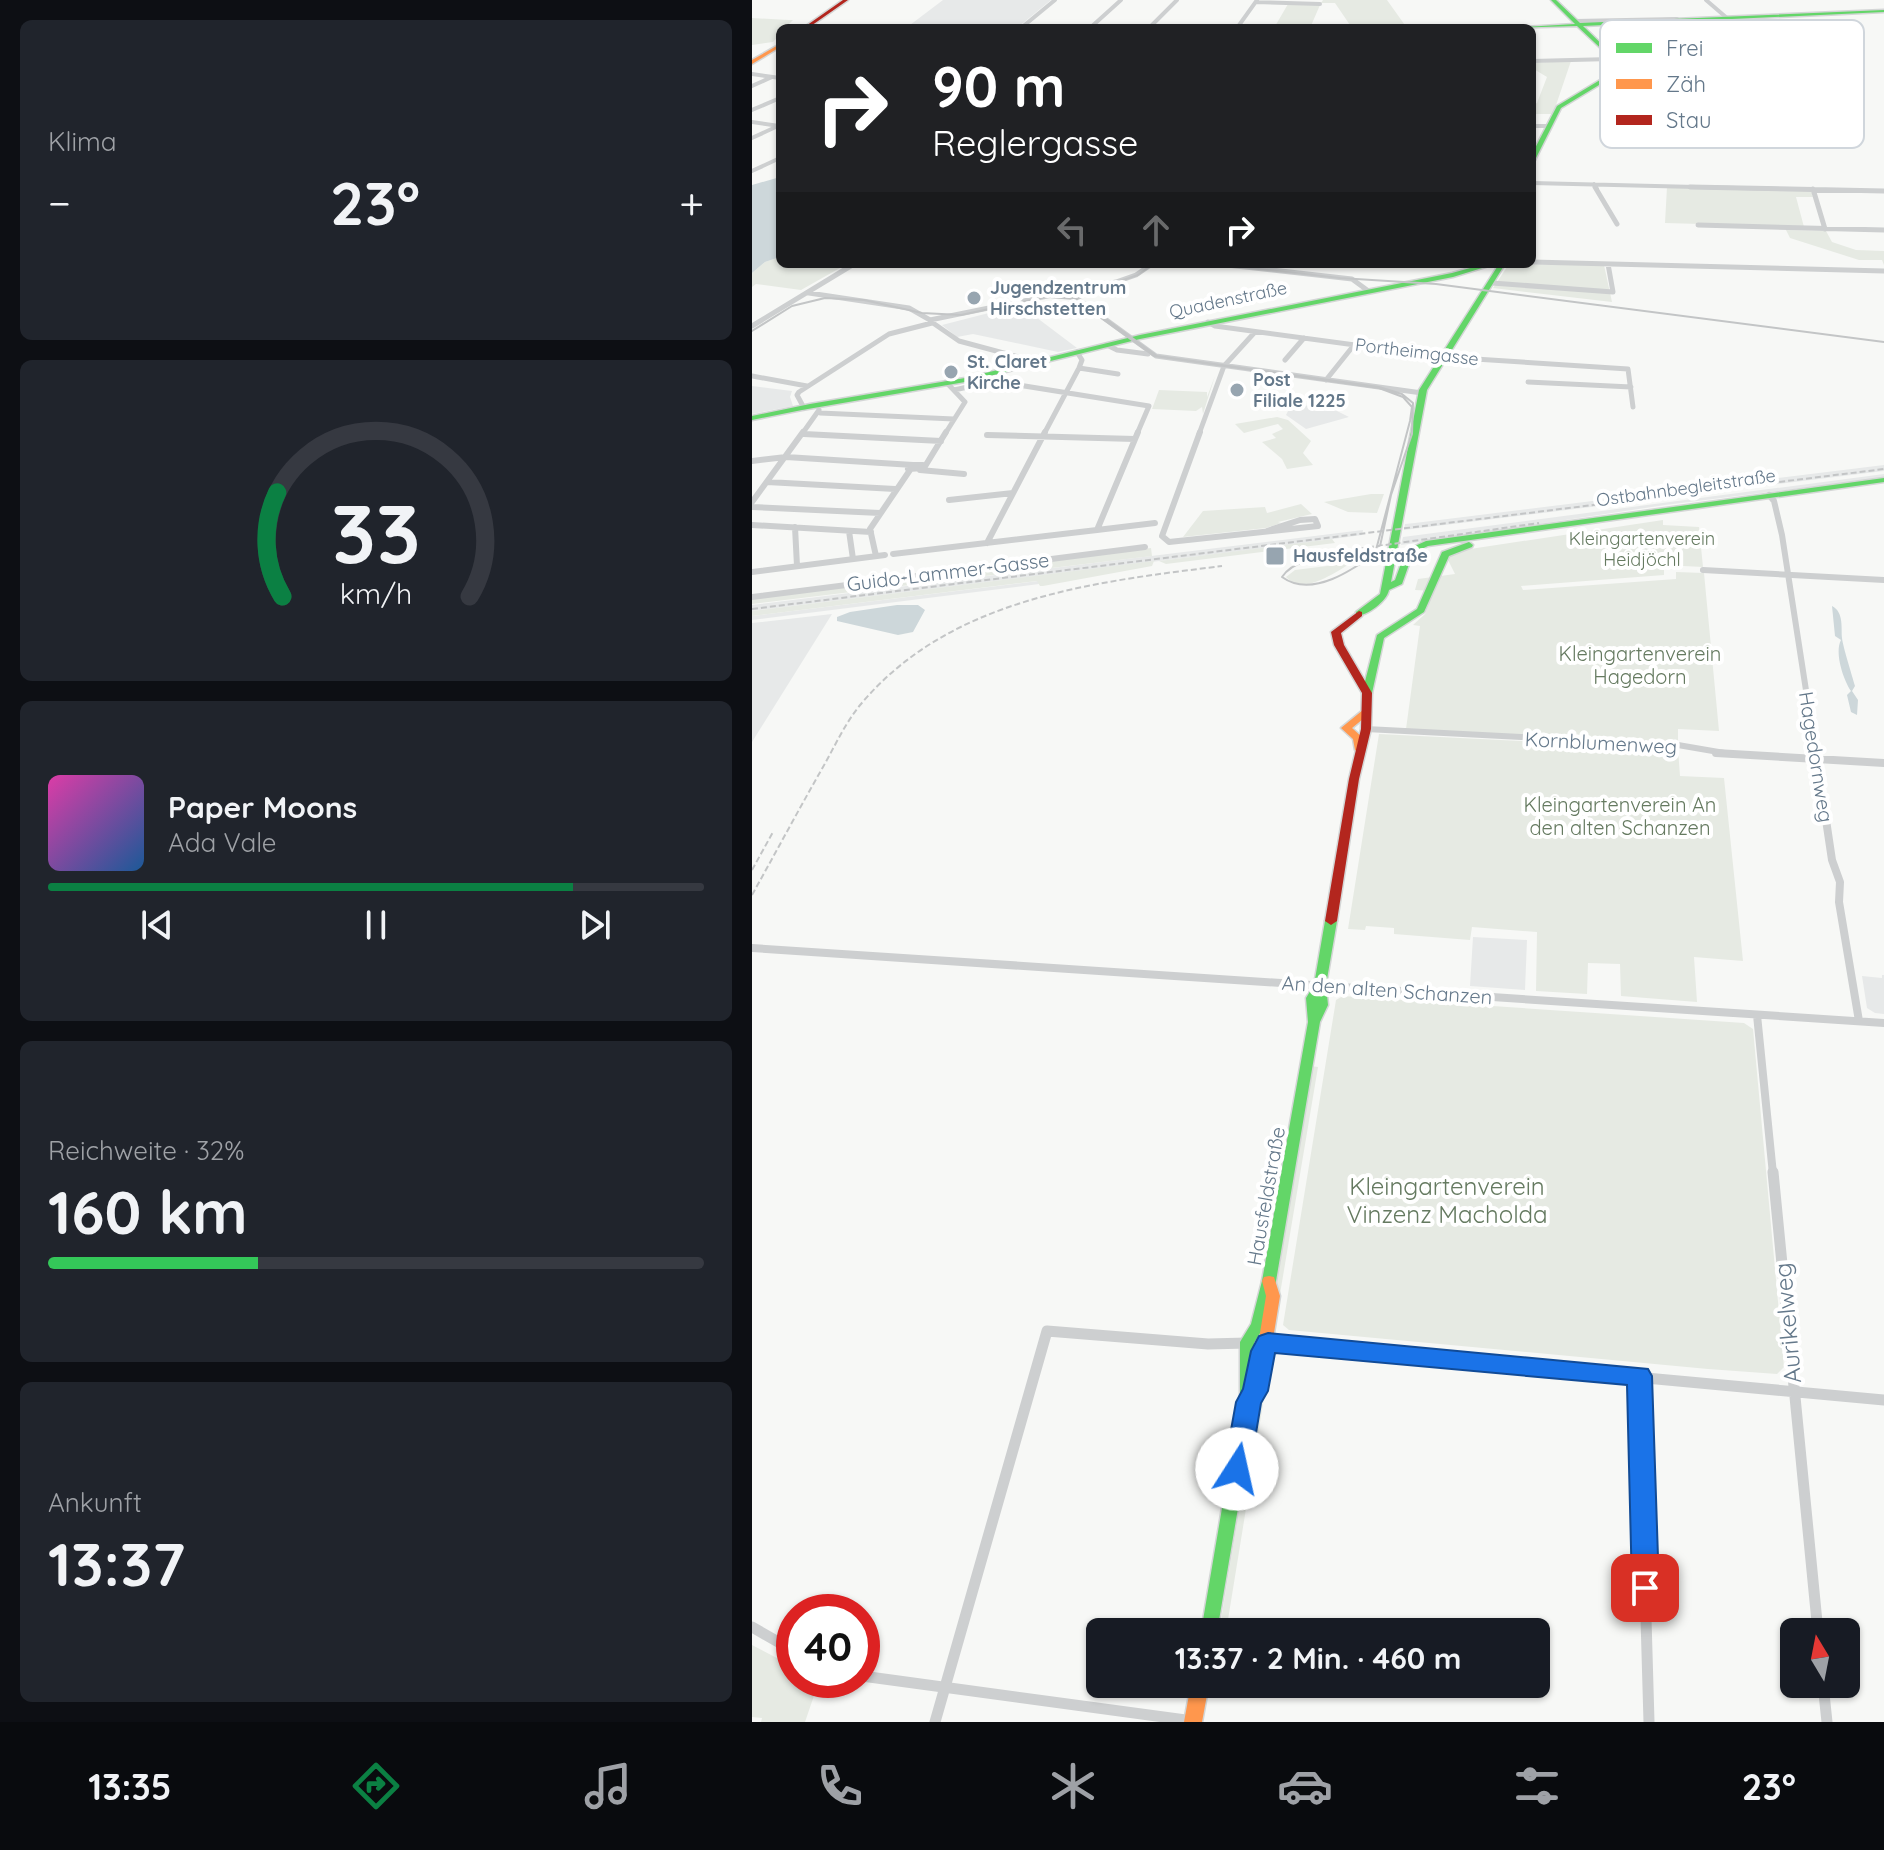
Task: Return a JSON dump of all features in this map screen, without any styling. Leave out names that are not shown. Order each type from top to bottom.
[{"type":"street","points":[[811,24],[846,0]]},
{"type":"street","points":[[1026,24],[1055,0]]},
{"type":"street","points":[[1094,24],[1121,0]]},
{"type":"street","points":[[1153,24],[1177,0]]},
{"type":"street","points":[[1553,0],[1600,46]]},
{"type":"street","points":[[1706,0],[1727,20]]},
{"type":"street","points":[[1240,24],[1256,1],[1320,4]]},
{"type":"street","points":[[1652,20],[1884,11]]},
{"type":"street","points":[[1536,26],[1600,22]]},
{"type":"street","points":[[755,59],[776,47]]},
{"type":"street","points":[[755,59],[776,58]]},
{"type":"street","points":[[1536,61],[1600,58]]},
{"type":"street","points":[[752,74],[776,77]]},
{"type":"street","points":[[752,86],[773,77]]},
{"type":"street","points":[[1536,152],[1564,102],[1600,81]]},
{"type":"street","points":[[752,110],[776,100]]},
{"type":"street","points":[[752,122],[776,126]]},
{"type":"street","points":[[1536,126],[1549,126]]},
{"type":"street","points":[[752,138],[776,127]]},
{"type":"street","points":[[752,171],[776,160]]},
{"type":"street","points":[[1536,183],[1884,191]]},
{"type":"street","points":[[1594,184],[1617,224]]},
{"type":"street","points":[[1813,189],[1825,229]]},
{"type":"street","points":[[1698,225],[1884,230]]},
{"type":"street","points":[[1536,262],[1884,271]]},
{"type":"street","points":[[1492,283],[1613,292],[1608,264]]},
{"type":"street","points":[[752,326],[848,268]]},
{"type":"street","points":[[804,408],[797,395],[889,334],[1122,280],[1144,268]]},
{"type":"street","points":[[1257,268],[1339,277],[1367,290]]},
{"type":"street","name":"Quadenstraße","points":[[752,418],[804,408],[819,409],[972,377],[996,377],[1037,362],[1132,338],[1478,268]]},
{"type":"street","points":[[1367,693],[1339,645],[1336,632],[1347,621],[1378,604],[1386,588],[1422,393],[1500,268]]},
{"type":"street","points":[[1068,292],[1150,354]]},
{"type":"street","points":[[809,293],[909,308],[959,341],[1037,362]]},
{"type":"street","name":"Portheimgasse","points":[[1208,322],[1215,326],[1255,332],[1444,357],[1628,369],[1631,387]]},
{"type":"street","points":[[1255,332],[1224,366],[1162,533],[1169,542],[1318,526],[1315,519],[1300,520],[1267,531]]},
{"type":"street","points":[[1285,360],[1304,338]]},
{"type":"street","points":[[1107,345],[1117,350],[1422,393]]},
{"type":"street","points":[[1326,380],[1354,345]]},
{"type":"street","points":[[987,543],[1079,368],[1082,360],[1077,352]]},
{"type":"street","points":[[1532,363],[1527,385],[1631,387],[1633,407]]},
{"type":"street","points":[[1079,368],[1118,374]]},
{"type":"street","points":[[752,376],[808,386]]},
{"type":"street","points":[[950,384],[996,377],[1149,406],[1097,530]]},
{"type":"street","points":[[922,467],[965,402],[950,384]]},
{"type":"street","points":[[752,504],[819,409],[954,419]]},
{"type":"street","points":[[804,434],[941,441]]},
{"type":"street","points":[[987,435],[1135,439]]},
{"type":"street","points":[[752,461],[786,457],[922,467],[964,474]]},
{"type":"street","points":[[876,556],[870,529],[911,468]]},
{"type":"street","name":"Ostbahnbegleitstraße","points":[[1386,588],[1401,581],[1409,552],[1416,546],[1494,537],[1589,519],[1884,480]]},
{"type":"street","points":[[767,482],[895,489]]},
{"type":"street","points":[[949,500],[1013,493]]},
{"type":"street","name":"Hagedornweg","points":[[1769,495],[1774,501],[1781,527],[1833,865],[1840,882],[1839,902],[1859,1021]]},
{"type":"street","points":[[752,504],[880,513]]},
{"type":"street","points":[[752,572],[1155,523]]},
{"type":"street","points":[[752,525],[871,532]]},
{"type":"street","points":[[795,527],[797,566]]},
{"type":"street","points":[[849,531],[853,559]]},
{"type":"street","name":"Ostbahnbegleitstraße","points":[[1367,693],[1380,637],[1421,610],[1445,554],[1494,537]]},
{"type":"street","name":"Guido-Lammer-Gasse","points":[[752,597],[1145,547]]},
{"type":"street","points":[[1703,570],[1884,580]]},
{"type":"street","name":"Hausfeldstraße","points":[[1211,1618],[1248,1402],[1246,1389],[1258,1344],[1314,1022],[1322,999],[1320,985],[1361,751],[1367,693]]},
{"type":"street","name":"Kornblumenweg","points":[[1361,729],[1678,745],[1712,753],[1884,763]]},
{"type":"street","name":"An den alten Schanzen","points":[[752,948],[1884,1023]]},
{"type":"street","name":"Aurikelweg","points":[[1757,1015],[1817,1618]]},
{"type":"street","points":[[935,1722],[1047,1331],[1208,1344],[1258,1344],[1884,1400]]},
{"type":"street","points":[[1639,1376],[1649,1722]]},
{"type":"street","points":[[752,1627],[776,1641]]},
{"type":"street","points":[[880,1678],[1194,1721],[1198,1698]]},
{"type":"street","points":[[1824,1698],[1827,1722]]},
{"type":"shaded area","points":[[943,0],[1051,0],[1022,24],[911,24]]},
{"type":"shaded area","points":[[776,178],[776,258],[765,262],[752,273],[752,185]]},
{"type":"shaded area","points":[[1020,305],[1077,348],[1058,352],[973,334],[957,337],[942,325]]},
{"type":"shaded area","points":[[752,386],[792,391],[793,406],[752,414]]},
{"type":"shaded area","points":[[1322,401],[1332,404],[1327,406],[1349,417],[1306,429],[1286,415],[1288,411]]},
{"type":"shaded area","points":[[1884,465],[1884,471],[1404,530],[1405,524]]},
{"type":"shaded area","points":[[1884,474],[1884,478],[1665,505],[1401,545],[1403,537]]},
{"type":"shaded area","points":[[1363,530],[1362,535],[1290,545],[752,611],[752,605]]},
{"type":"shaded area","points":[[1038,581],[1039,584],[752,620],[752,616]]},
{"type":"shaded area","points":[[918,605],[925,610],[913,632],[898,635],[837,621],[837,617],[850,612]]},
{"type":"shaded area","points":[[1832,606],[1840,616],[1843,642],[1855,686],[1852,691],[1858,700],[1857,715],[1851,712],[1847,695],[1851,691],[1841,667],[1841,640],[1835,636]]},
{"type":"shaded area","points":[[832,614],[752,742],[752,623]]},
{"type":"shaded area","points":[[1473,937],[1527,940],[1525,990],[1470,986]]},
{"type":"shaded area","points":[[1882,975],[1884,1014],[1867,1008],[1862,976],[1882,978]]},
{"type":"green space","points":[[1323,0],[1387,0],[1404,24],[1349,24],[1335,3],[1321,3]]},
{"type":"green space","points":[[1288,4],[1320,5],[1312,24],[1276,24]]},
{"type":"green space","points":[[752,18],[793,20],[789,24],[776,24],[773,42],[752,45]]},
{"type":"green space","points":[[1571,61],[1553,114],[1536,114],[1536,103],[1547,77],[1536,70],[1536,63]]},
{"type":"green space","points":[[1667,187],[1811,190],[1813,197],[1796,197],[1804,227],[1665,223]]},
{"type":"green space","points":[[1786,230],[1826,231],[1832,242],[1856,250],[1884,251],[1884,265],[1882,260],[1859,260],[1790,238]]},
{"type":"green space","points":[[776,258],[776,268],[840,268],[801,290],[756,284],[752,287],[752,273],[765,262]]},
{"type":"green space","points":[[1536,264],[1604,265],[1612,302],[1493,288],[1506,268],[1536,268]]},
{"type":"green space","points":[[1215,376],[1203,414],[1202,407],[1196,411],[1152,409],[1159,390],[1207,392],[1207,397]]},
{"type":"green space","points":[[1277,417],[1288,420],[1311,441],[1303,453],[1313,465],[1287,469],[1282,459],[1262,442],[1276,438],[1272,434],[1283,429],[1278,424],[1244,433],[1235,424]]},
{"type":"green space","points":[[1384,494],[1377,513],[1348,512],[1324,502]]},
{"type":"green space","points":[[1301,504],[1312,514],[1266,528],[1183,537],[1203,511],[1265,507],[1267,513]]},
{"type":"green space","points":[[1663,520],[1663,525],[1699,527],[1703,567],[1664,565],[1664,575],[1521,586],[1523,590],[1676,579],[1676,572],[1704,573],[1719,731],[1678,729],[1678,743],[1406,729],[1420,626],[1413,625],[1425,614],[1433,591],[1415,590],[1418,579],[1455,574],[1446,556],[1457,551]]},
{"type":"green space","points":[[1332,539],[1335,543],[1166,564],[1159,561]]},
{"type":"green space","points":[[1151,548],[1152,556],[752,604],[752,598]]},
{"type":"green space","points":[[1154,561],[1152,566],[1043,586],[1037,581],[752,616],[752,611]]},
{"type":"green space","points":[[1351,563],[1310,584],[1293,582],[1286,577],[1295,570]]},
{"type":"green space","name":"Kleingartenverein An den alten Schanzen","points":[[1379,734],[1542,742],[1543,745],[1586,742],[1678,749],[1680,776],[1724,778],[1743,961],[1694,957],[1697,1002],[1621,996],[1620,964],[1588,963],[1587,994],[1536,991],[1537,932],[1472,927],[1470,940],[1394,934],[1394,928],[1366,926],[1365,930],[1348,929]]},
{"type":"green space","name":"Kleingartenverein Vinzenz Macholda","points":[[1343,996],[1744,1023],[1753,1029],[1784,1367],[1777,1374],[1708,1369],[1289,1330],[1283,1325],[1336,1000]]},
{"type":"green space","points":[[1311,1066],[1318,1067],[1280,1294],[1277,1293],[1275,1275],[1279,1270]]},
{"type":"green space","points":[[1258,1396],[1264,1398],[1228,1618],[1221,1618],[1252,1431],[1250,1422]]},
{"type":"green space","points":[[752,1645],[776,1658],[776,1698],[813,1698],[805,1722],[761,1722],[762,1718],[752,1717]]},
{"type":"tram line","points":[[1049,296],[1120,281],[1148,268]]},
{"type":"tram line","points":[[1251,268],[1436,284],[1884,342]]},
{"type":"tram line","points":[[752,331],[792,306],[825,298],[864,300],[922,313],[961,315],[1049,296]]},
{"type":"tram line","points":[[1049,296],[1077,298],[1157,356],[1379,387],[1402,394],[1413,403],[1412,434],[1391,495],[1379,551],[1345,573],[1319,583],[1306,585],[1282,577],[1290,568],[1301,563],[1376,550],[1410,421],[1412,407],[1403,397],[1379,388],[1154,356],[1075,299],[1049,297]]},
{"type":"railway","points":[[752,609],[1884,469]]},
{"type":"railway","points":[[1350,550],[1539,523]]},
{"type":"railway","points":[[752,895],[855,711],[897,668],[937,640],[980,618],[1026,601],[1124,579],[1222,566]]},
{"type":"railway","points":[[752,870],[773,832]]},
{"type":"traffic: fast","points":[[1553,0],[1600,45]]},
{"type":"traffic: fast","points":[[1685,20],[1884,11]]},
{"type":"traffic: fast","points":[[1536,27],[1600,24]]},
{"type":"traffic: fast","points":[[1536,152],[1559,107],[1600,82]]},
{"type":"traffic: fast","points":[[804,408],[965,380],[1140,337],[1478,268]]},
{"type":"traffic: fast","points":[[1359,614],[1384,595],[1423,390],[1499,268]]},
{"type":"traffic: fast","points":[[752,418],[810,406]]},
{"type":"traffic: fast","points":[[1386,588],[1399,582],[1409,552],[1426,544],[1884,480]]},
{"type":"traffic: fast","points":[[1367,693],[1380,637],[1421,610],[1445,554],[1469,545]]},
{"type":"traffic: fast","points":[[1211,1618],[1248,1402],[1247,1342],[1258,1325],[1269,1281],[1314,1022],[1322,1005],[1320,985],[1331,921]]},
{"type":"traffic: fast","points":[[1314,1022],[1312,998],[1320,985]]},
{"type":"traffic: slow","points":[[752,62],[776,47]]},
{"type":"traffic: slow","points":[[1360,750],[1358,738],[1346,728],[1366,712]]},
{"type":"traffic: slow","points":[[1248,1402],[1268,1344],[1266,1339],[1273,1296],[1269,1281]]},
{"type":"traffic: slow","points":[[1193,1722],[1197,1698]]},
{"type":"traffic: jam","points":[[811,24],[846,0]]},
{"type":"traffic: jam","points":[[1331,921],[1354,779],[1366,729],[1367,693],[1339,645],[1336,632],[1359,614]]},
{"type":"place","name":"Jugendzentrum Hirschstetten","points":[[974,298]]},
{"type":"place","name":"St. Claret Kirche","points":[[951,372]]},
{"type":"place","name":"Post Filiale 1225","points":[[1237,390]]},
{"type":"place","name":"Hausfeldstraße","points":[[1275,556]]},
{"type":"route","points":[[1237,1469],[1248,1402],[1255,1391],[1263,1351],[1268,1343],[1639,1376],[1645,1588]]},
{"type":"park label","name":"Kleingartenverein Heidjöchl","points":[[1642,549]]},
{"type":"park label","name":"Kleingartenverein Hagedorn","points":[[1640,666]]}]
